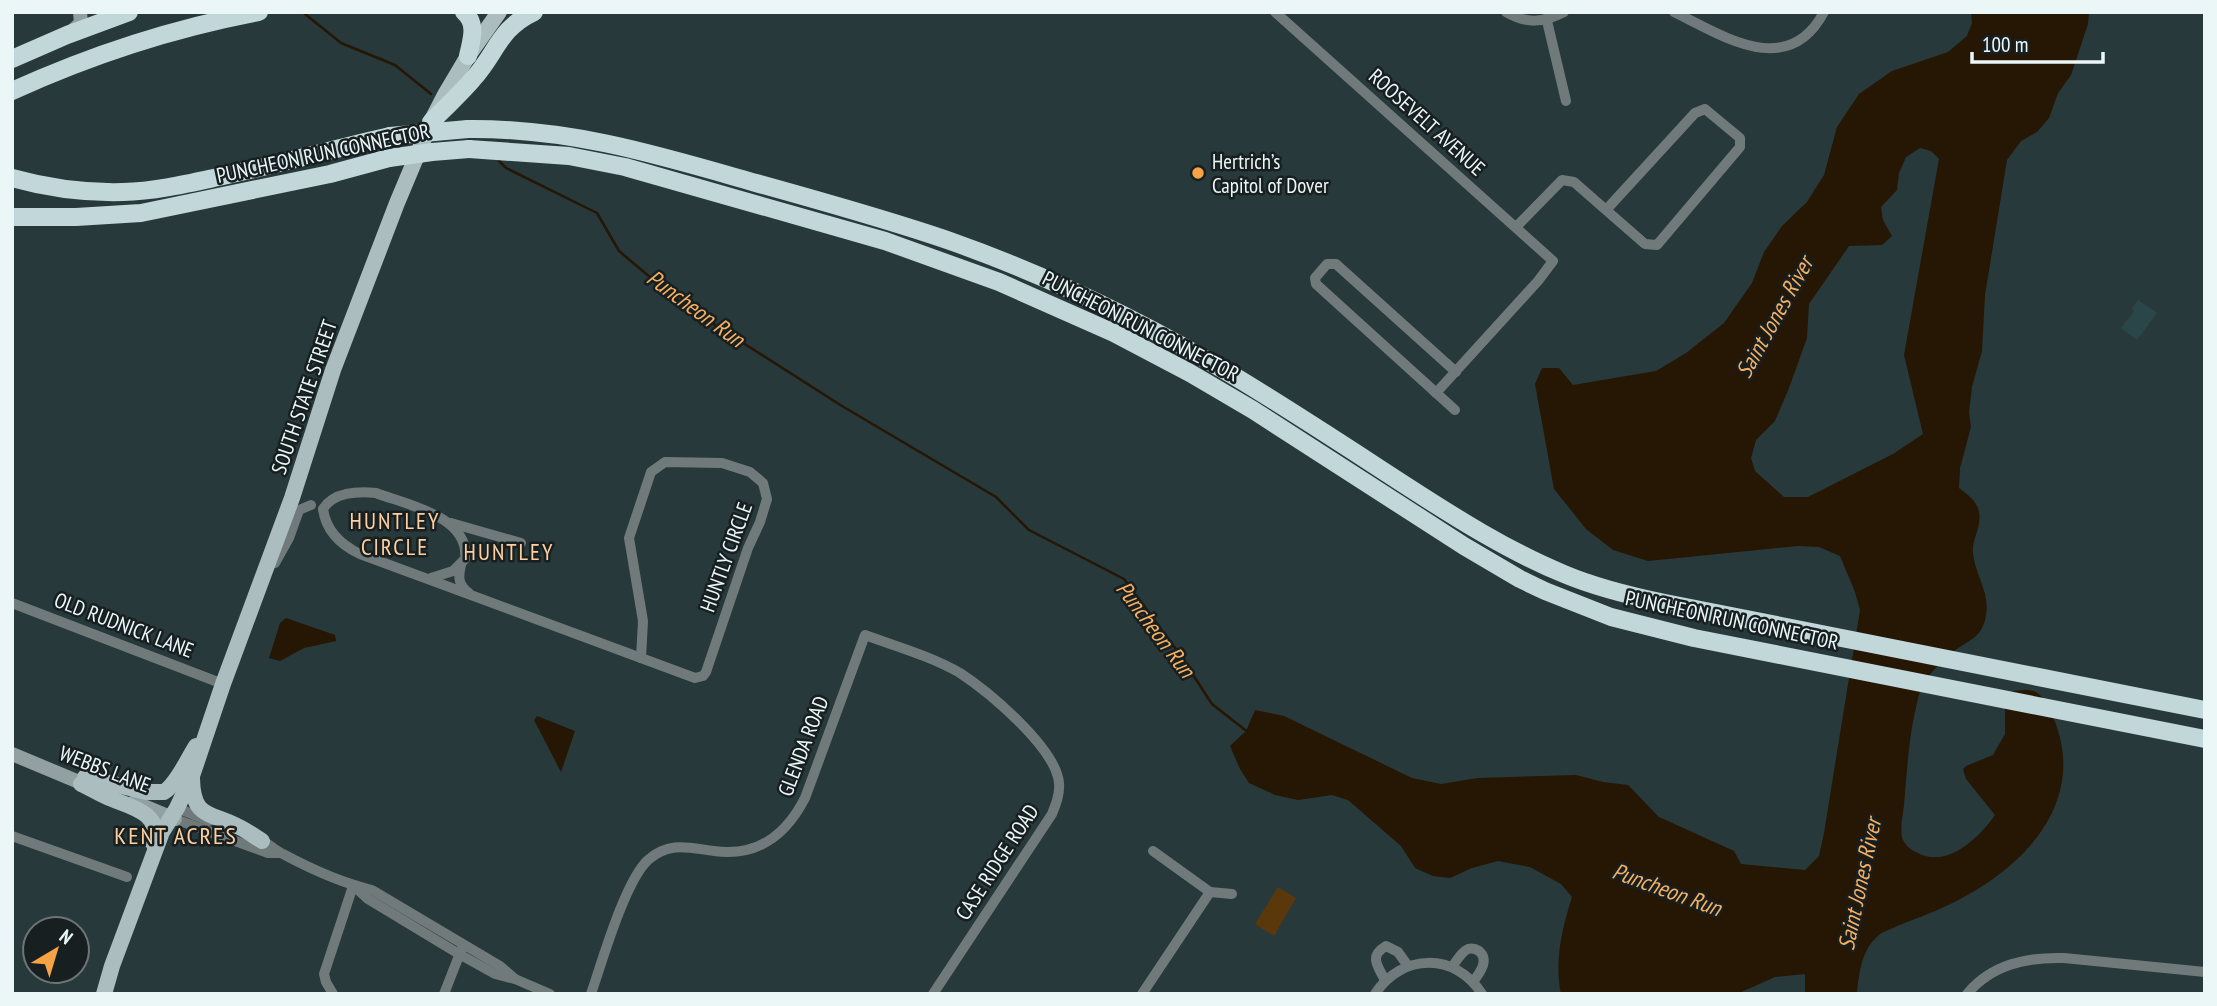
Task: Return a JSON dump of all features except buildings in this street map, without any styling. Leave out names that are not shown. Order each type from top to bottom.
[{"type":"highway","points":[[12,59],[130,12]]},
{"type":"highway","points":[[12,91],[87,60],[143,41],[259,12]]},
{"type":"highway","points":[[464,12],[471,19],[473,26],[468,56]]},
{"type":"highway","points":[[431,122],[475,77],[505,32],[534,12]]},
{"type":"highway","name":"PUNCHEON RUN CONNECTOR","points":[[17,178],[77,190],[144,191],[289,162],[390,136],[468,129],[535,131],[628,147],[873,216],[983,254],[1083,295],[1181,345],[1269,397],[1463,522],[1534,560],[1588,583],[1638,598],[2205,710]]},
{"type":"highway","name":"PUNCHEON RUN CONNECTOR","points":[[12,217],[141,213],[330,174],[389,159],[469,149],[569,156],[638,171],[886,242],[999,282],[1114,333],[1253,410],[1493,564],[1545,592],[1591,610],[1639,625],[2205,739]]},
{"type":"main road","name":"SOUTH STATE STREET","points":[[104,994],[162,832],[175,815],[192,776],[222,684],[292,498],[333,370],[397,203],[431,122],[468,56],[499,12]]},
{"type":"main road","points":[[83,780],[146,792],[164,792],[176,782],[181,769],[207,730]]},
{"type":"main road","points":[[192,776],[193,799],[204,813],[237,826],[262,841]]},
{"type":"main road","points":[[83,780],[141,811],[154,823],[155,836],[134,895],[127,925]]},
{"type":"main road","name":"SOUTH STATE STREET","points":[[111,994],[172,836],[175,815]]},
{"type":"street","points":[[67,35],[81,23],[80,12]]},
{"type":"street","name":"ROOSEVELT AVENUE","points":[[1275,12],[1553,261],[1456,372]]},
{"type":"street","points":[[1506,12],[1522,20],[1536,22],[1564,12]]},
{"type":"street","points":[[1674,12],[1731,40],[1762,49],[1776,49],[1789,46],[1809,34],[1824,12]]},
{"type":"street","points":[[1547,20],[1566,101]]},
{"type":"street","points":[[1516,227],[1562,180],[1574,182],[1606,210],[1645,244],[1657,245],[1740,147],[1740,138],[1705,109],[1695,113],[1606,210]]},
{"type":"street","points":[[1436,393],[1456,372],[1336,264],[1327,264],[1315,278],[1315,284],[1436,393],[1455,410]]},
{"type":"street","name":"HUNTLY CIRCLE","points":[[323,509],[335,536],[351,550],[475,597],[695,678],[706,672],[767,499],[763,483],[750,472],[722,463],[665,462],[651,472],[629,538],[643,621],[641,658]]},
{"type":"street","points":[[292,498],[323,509],[330,501],[366,492],[447,521],[521,543]]},
{"type":"street","points":[[257,593],[289,538],[299,510],[311,505]]},
{"type":"street","points":[[447,521],[465,543],[460,584],[475,597]]},
{"type":"street","points":[[428,578],[447,574],[461,565]]},
{"type":"street","name":"OLD RUDNICK LANE","points":[[12,603],[222,684]]},
{"type":"street","name":"GLENDA ROAD","points":[[591,994],[630,887],[646,862],[660,851],[677,847],[696,847],[715,852],[752,849],[771,840],[796,816],[865,635]]},
{"type":"street","name":"CASE RIDGE ROAD","points":[[865,635],[942,664],[976,685],[1009,712],[1043,748],[1055,768],[1059,782],[1058,799],[1052,814],[933,994]]},
{"type":"street","name":"WEBBS LANE","points":[[16,755],[175,815]]},
{"type":"street","points":[[175,815],[270,844],[280,853],[353,886],[368,899],[461,949],[495,974],[515,979],[550,994]]},
{"type":"street","points":[[175,815],[268,853],[280,853]]},
{"type":"street","points":[[12,836],[127,877]]},
{"type":"street","points":[[1153,851],[1210,892],[1232,894]]},
{"type":"street","points":[[333,994],[324,974],[353,886]]},
{"type":"street","points":[[1142,994],[1210,892]]},
{"type":"street","points":[[1385,980],[1377,965],[1377,951],[1386,946],[1392,947],[1408,966]]},
{"type":"street","points":[[1452,967],[1469,948],[1476,949],[1485,959],[1473,982]]},
{"type":"street","points":[[444,994],[461,949]]},
{"type":"street","points":[[1967,994],[1984,977],[2006,965],[2027,959],[2064,958],[2205,972]]},
{"type":"street","points":[[1375,994],[1385,980],[1399,970],[1408,966],[1437,963],[1452,967],[1473,982],[1482,994]]},
{"type":"shaded area","points":[[2138,300],[2157,313],[2137,340],[2121,328],[2134,311],[2132,308]]},
{"type":"shaded area","points":[[1278,887],[1296,898],[1274,936],[1255,924]]},
{"type":"water","name":"Saint Jones River","points":[[1971,12],[2089,12],[2088,24],[2071,75],[2058,93],[2049,118],[2037,132],[2021,141],[2007,160],[1985,295],[1982,351],[1972,387],[1969,412],[1971,427],[1960,468],[1959,488],[1974,501],[1979,512],[1973,553],[1986,599],[1986,615],[1978,634],[1938,666],[1920,692],[1910,738],[1902,837],[1913,851],[1927,857],[1939,857],[1971,842],[1995,815],[1966,779],[1963,769],[1993,755],[2005,734],[2005,698],[2008,692],[2036,692],[2045,701],[2053,717],[2062,748],[2062,778],[2055,805],[2042,830],[2023,853],[2000,873],[1975,891],[1948,905],[1879,935],[1865,955],[1857,994],[1805,994],[1805,974],[1775,977],[1737,994],[1561,994],[1558,969],[1560,945],[1572,897],[1561,884],[1530,867],[1498,861],[1450,878],[1433,876],[1415,868],[1401,846],[1348,800],[1332,795],[1298,800],[1275,795],[1249,783],[1230,746],[1246,731],[1255,710],[1284,716],[1412,778],[1441,784],[1478,778],[1576,775],[1628,785],[1659,817],[1734,851],[1741,864],[1805,870],[1819,856],[1824,833],[1860,610],[1840,556],[1819,547],[1798,546],[1648,561],[1613,550],[1586,529],[1554,489],[1535,384],[1542,368],[1559,368],[1573,385],[1656,371],[1686,353],[1724,323],[1752,283],[1764,252],[1782,226],[1807,202],[1824,175],[1837,127],[1859,94],[1892,71],[1948,52],[1967,36],[1972,23]],"holes":[[[1920,148],[1931,151],[1939,159],[1904,355],[1923,434],[1893,454],[1808,497],[1784,497],[1755,471],[1751,458],[1756,440],[1775,421],[1789,388],[1807,338],[1809,304],[1849,246],[1882,245],[1892,236],[1883,220],[1881,207],[1897,190],[1899,173],[1906,157]]]},
{"type":"water","points":[[286,618],[335,635],[336,641],[304,648],[280,661],[269,658],[280,623]]},
{"type":"water","points":[[537,716],[575,731],[561,772],[534,720]]},
{"type":"waterway","name":"Puncheon Run","points":[[305,14],[341,43],[395,65],[431,94]]},
{"type":"waterway","name":"Puncheon Run","points":[[499,161],[506,168],[597,213],[619,251],[682,304],[842,406],[996,497],[1029,530],[1124,579],[1178,652],[1212,704],[1249,733]]},
{"type":"place","name":"Hertrich’s Capitol of Dover","points":[[1198,173]]},
{"type":"district","name":"HUNTLEY CIRCLE","points":[[395,533]]},
{"type":"district","name":"HUNTLEY","points":[[509,551]]},
{"type":"district","name":"KENT ACRES","points":[[176,835]]}]
